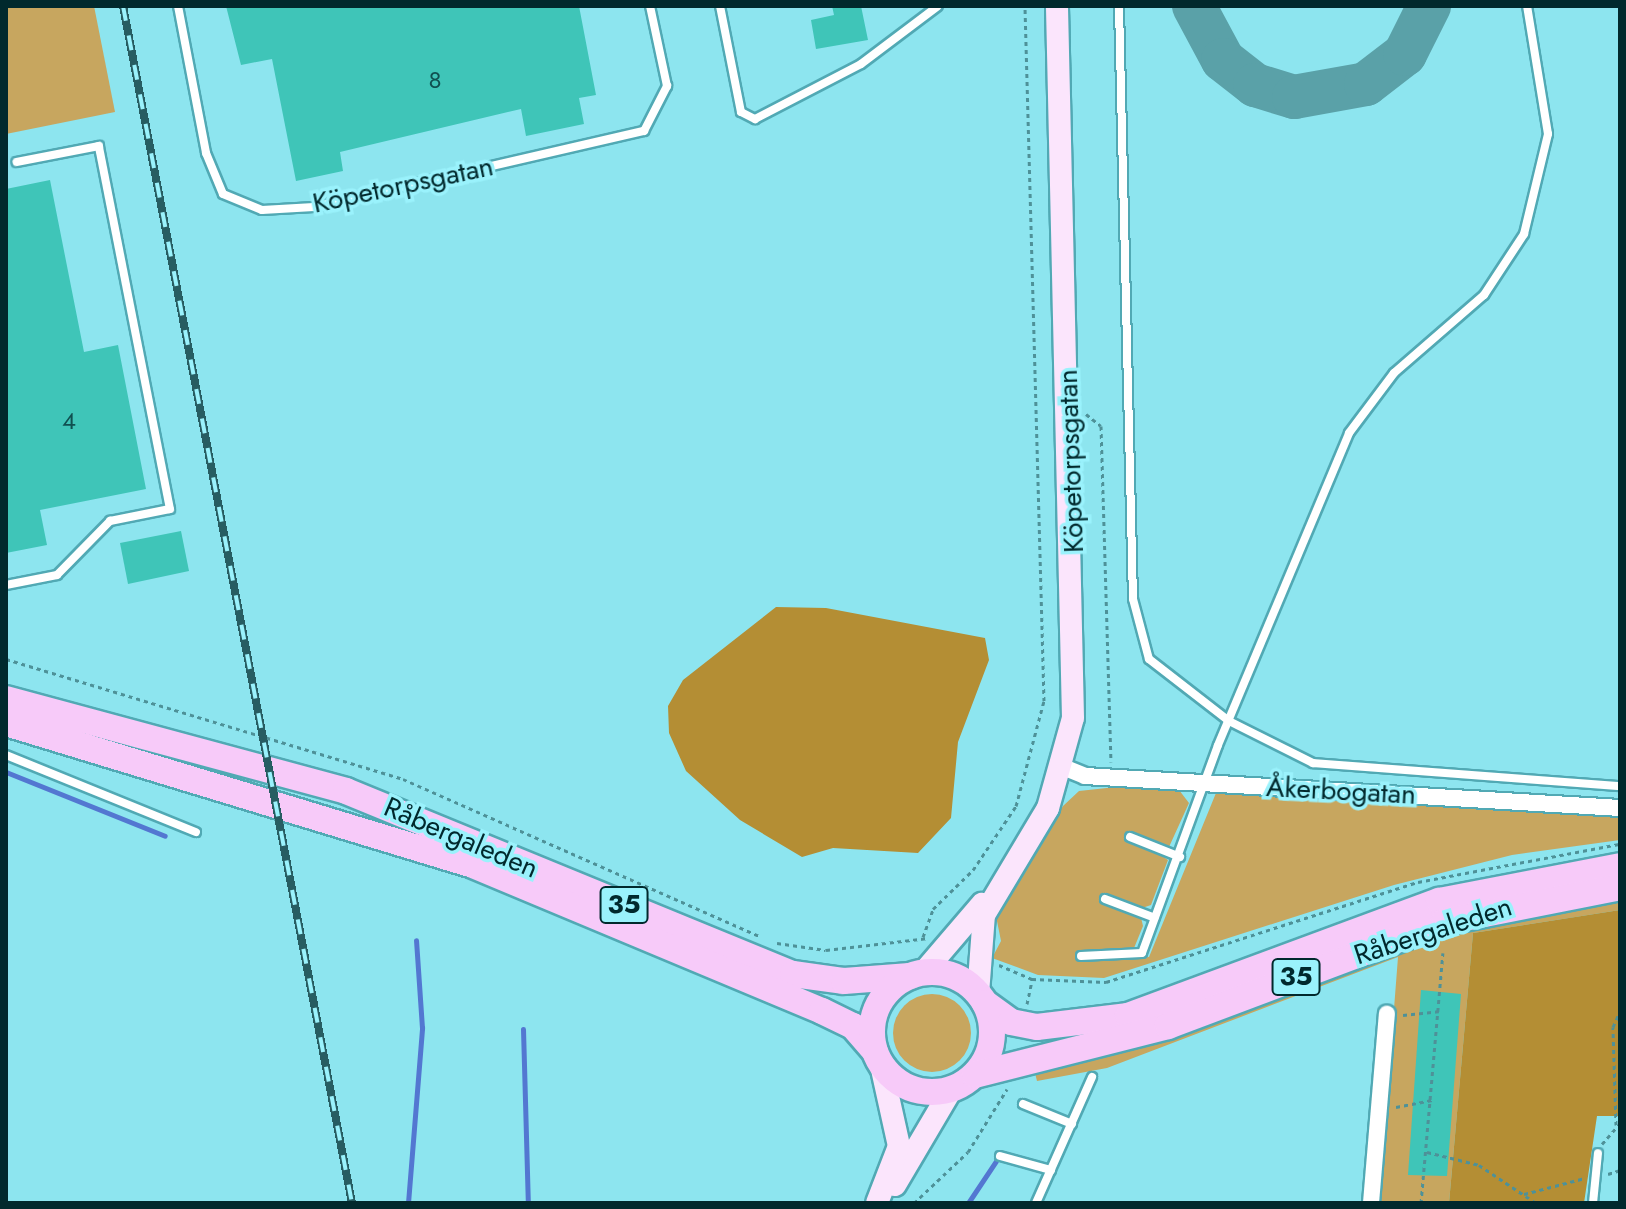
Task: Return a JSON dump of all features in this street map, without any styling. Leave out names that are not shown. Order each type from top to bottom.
[{"type":"main road","name":"Råbergaleden","points":[[6,699],[346,791],[793,974],[844,981],[917,974]]},
{"type":"main road","name":"Råbergaleden","points":[[6,723],[473,865],[822,1011],[853,1026],[878,1058]]},
{"type":"main road","name":"Råbergaleden","points":[[982,999],[1011,1022],[1037,1027],[1128,1016],[1439,901],[1620,866]]},
{"type":"main road","name":"Råbergaleden","points":[[975,1075],[1168,1026],[1444,922],[1620,887]]},
{"type":"main road","name":"35","points":[[917,974],[954,976],[982,999]]},
{"type":"main road","points":[[878,1058],[878,1006],[917,974]]},
{"type":"main road","points":[[975,1075],[991,1041],[982,999]]},
{"type":"main road","name":"35","points":[[878,1058],[912,1089],[951,1090],[975,1075]]},
{"type":"street","name":"Köpetorpsgatan","points":[[917,974],[992,896],[1037,829],[1063,767],[1076,664],[1057,6]]},
{"type":"street","name":"Åkerbogatan","points":[[1063,767],[1112,777],[1620,808]]},
{"type":"street","name":"Köpetorpsgatan","points":[[982,999],[978,941],[992,896]]},
{"type":"street","points":[[1371,1203],[1387,1015]]},
{"type":"street","points":[[877,1203],[899,1146],[878,1058]]},
{"type":"street","points":[[877,1203],[906,1171],[951,1090]]},
{"type":"lane","name":"Köpetorpsgatan","points":[[178,6],[206,153],[223,194],[262,210],[314,207],[644,131],[667,86],[650,6]]},
{"type":"lane","points":[[720,6],[741,112],[755,119],[861,64],[938,6]]},
{"type":"lane","points":[[1119,6],[1136,627],[1149,659],[1229,721],[1340,769],[1620,786]]},
{"type":"lane","points":[[1081,956],[1142,953],[1229,721],[1361,413],[1394,373],[1484,295],[1524,234],[1548,134],[1527,6]]},
{"type":"lane","points":[[6,585],[57,575],[110,521],[170,509],[99,146],[17,162]]},
{"type":"lane","points":[[6,755],[196,832]]},
{"type":"lane","points":[[1130,837],[1180,857]]},
{"type":"lane","points":[[1105,899],[1155,918]]},
{"type":"lane","points":[[1036,1203],[1092,1077]]},
{"type":"lane","points":[[1023,1104],[1072,1124]]},
{"type":"lane","points":[[1593,1203],[1598,1153]]},
{"type":"lane","points":[[1000,1156],[1051,1170]]},
{"type":"path","points":[[6,659],[403,779],[782,945],[826,950],[923,937],[933,909],[1004,827],[1035,756],[1046,661],[1025,6]]},
{"type":"path","points":[[1038,416],[1092,416],[1101,426],[1112,777]]},
{"type":"path","points":[[987,961],[1032,979],[1125,979],[1418,882],[1620,844]]},
{"type":"path","points":[[1421,1203],[1443,953]]},
{"type":"path","points":[[1025,1015],[1032,979]]},
{"type":"path","points":[[1387,1015],[1439,1011]]},
{"type":"path","points":[[1598,1153],[1618,1124],[1613,1027],[1620,1011]]},
{"type":"path","points":[[914,1203],[975,1143],[1009,1081]]},
{"type":"path","points":[[1379,1111],[1432,1100]]},
{"type":"path","points":[[1427,1152],[1479,1165],[1536,1203]]},
{"type":"path","points":[[1524,1194],[1555,1180],[1595,1178]]},
{"type":"shaded area","points":[[6,6],[94,6],[115,112],[6,134]]},
{"type":"shaded area","points":[[776,607],[826,608],[985,638],[989,660],[958,742],[951,818],[918,853],[833,848],[802,857],[740,820],[686,771],[669,733],[668,706],[683,680]]},
{"type":"shaded area","points":[[1116,787],[1179,790],[1189,803],[1169,847],[1128,833],[1168,860],[1151,905],[1139,909],[1143,926],[1130,958],[1149,957],[1216,793],[1620,816],[1620,840],[1512,855],[1394,885],[1104,978],[1038,975],[992,958],[1001,941],[996,916],[1063,806],[1079,791]]},
{"type":"shaded area","points":[[1620,898],[1620,910],[1473,933],[1449,1203],[1379,1203],[1398,957],[1107,1068],[1037,1081],[1034,1069],[1472,925]]},
{"type":"shaded area","points":[[1620,910],[1620,1116],[1597,1116],[1584,1203],[1449,1203],[1473,933]]},
{"type":"shaded area","points":[[932,994],[947,997],[960,1005],[968,1018],[971,1033],[968,1048],[960,1061],[947,1069],[932,1072],[917,1069],[904,1061],[896,1048],[893,1033],[896,1018],[904,1005],[917,997]]},
{"type":"building","points":[[226,6],[579,6],[596,95],[579,98],[584,124],[526,136],[521,109],[340,152],[343,171],[296,181],[272,59],[241,65]]},
{"type":"building","points":[[832,6],[861,6],[868,40],[816,49],[811,20],[834,15]]},
{"type":"building","points":[[50,180],[84,352],[118,345],[146,489],[40,510],[47,545],[6,553],[6,189]]},
{"type":"building","points":[[181,531],[189,571],[128,584],[120,543]]},
{"type":"building","points":[[1421,990],[1461,994],[1447,1176],[1408,1175]]},
{"type":"waterway","points":[[6,772],[165,836]]},
{"type":"waterway","points":[[408,1203],[422,1028],[416,940]]},
{"type":"waterway","points":[[523,1029],[528,1203]]},
{"type":"waterway","points":[[968,1203],[996,1161]]},
{"type":"taxiway","points":[[1194,6],[1223,60],[1255,85],[1294,97],[1366,84],[1405,54],[1429,6]]},
{"type":"railway","points":[[123,6],[352,1203]]}]
